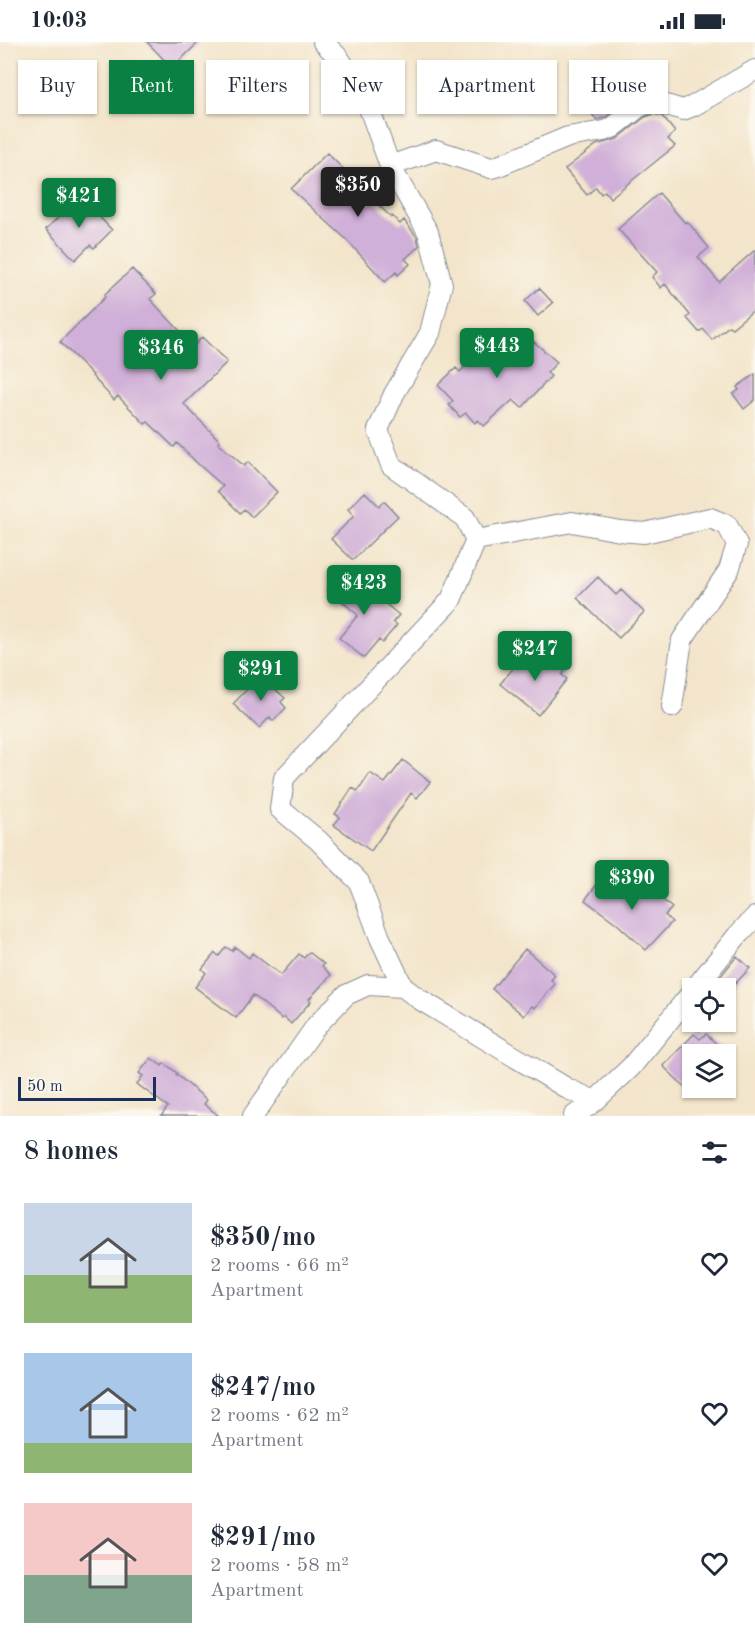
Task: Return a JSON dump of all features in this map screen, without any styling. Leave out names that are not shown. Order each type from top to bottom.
[{"type":"street","points":[[323,42],[338,57],[364,94],[390,166],[428,232],[442,284],[430,333],[394,394],[378,430],[391,465],[465,518],[476,540],[451,600],[284,778],[280,809],[318,840],[359,882],[380,938],[403,987],[568,1089],[595,1101]]},
{"type":"street","points":[[390,166],[436,150],[491,168],[496,167],[568,137],[612,128],[639,107],[653,101],[682,110],[693,106],[755,70]]},
{"type":"street","points":[[476,540],[572,522],[644,533],[710,518],[727,525],[737,544],[729,570],[682,640],[672,707]]},
{"type":"street","points":[[703,978],[755,917]]},
{"type":"street","points":[[253,1116],[316,1026],[345,995],[368,985],[403,987]]},
{"type":"street","points":[[574,1116],[595,1101],[631,1067],[682,1004]]},
{"type":"building","points":[[147,42],[199,42],[180,60],[164,60]]},
{"type":"building","points":[[592,114],[610,114],[606,117],[597,120]]},
{"type":"building","points":[[654,114],[662,116],[675,132],[668,139],[675,146],[610,198],[605,191],[601,194],[596,187],[587,195],[565,169],[596,145],[617,139],[645,117]]},
{"type":"building","points":[[327,153],[391,217],[400,224],[404,220],[417,237],[419,246],[405,259],[410,264],[398,275],[396,272],[385,282],[345,238],[291,189]]},
{"type":"building","points":[[659,193],[685,223],[687,221],[709,248],[698,257],[719,282],[755,250],[755,309],[732,328],[729,326],[712,340],[703,329],[699,332],[687,318],[690,315],[665,284],[661,288],[652,277],[657,272],[618,229]]},
{"type":"building","points":[[80,197],[112,230],[94,248],[90,245],[75,260],[46,229]]},
{"type":"building","points":[[132,269],[156,294],[150,299],[194,346],[202,337],[227,362],[184,404],[220,441],[218,443],[244,466],[248,462],[277,492],[252,517],[244,509],[240,513],[218,491],[223,486],[177,443],[174,447],[148,422],[145,424],[118,396],[114,400],[60,342]]},
{"type":"building","points":[[539,288],[553,303],[538,316],[525,301]]},
{"type":"building","points":[[498,331],[522,353],[533,341],[557,362],[547,373],[551,376],[522,408],[513,400],[484,426],[478,420],[475,423],[466,413],[460,417],[449,405],[453,401],[438,385],[456,368],[460,372]]},
{"type":"building","points":[[755,374],[755,400],[744,409],[733,394],[739,390],[737,387]]},
{"type":"building","points":[[365,492],[379,506],[384,501],[398,516],[353,560],[331,539],[354,516],[348,509]]},
{"type":"building","points":[[347,572],[399,615],[393,622],[397,625],[382,643],[379,640],[364,658],[339,638],[358,615],[330,591]]},
{"type":"building","points":[[598,577],[616,595],[621,590],[644,612],[619,638],[577,598]]},
{"type":"building","points":[[526,653],[538,663],[546,654],[565,670],[562,675],[567,679],[538,715],[500,684]]},
{"type":"building","points":[[263,673],[278,687],[276,690],[285,698],[281,702],[286,708],[273,721],[270,717],[259,728],[233,704]]},
{"type":"building","points":[[403,760],[430,782],[417,798],[411,793],[371,851],[334,825],[340,817],[335,814],[352,788],[358,791],[370,773],[385,783]]},
{"type":"building","points":[[603,876],[635,899],[647,886],[672,908],[665,915],[672,922],[646,950],[616,923],[585,900]]},
{"type":"building","points":[[226,947],[232,951],[235,947],[249,958],[252,953],[281,975],[299,954],[304,958],[309,952],[324,964],[322,966],[331,975],[309,999],[311,1001],[291,1024],[253,995],[236,1018],[195,987],[206,973],[202,969],[215,953],[219,956]]},
{"type":"building","points":[[525,949],[555,975],[551,980],[555,984],[535,1008],[532,1006],[524,1016],[492,989]]},
{"type":"building","points":[[737,956],[750,968],[736,983],[736,978],[719,978]]},
{"type":"building","points":[[694,1034],[700,1039],[706,1034],[716,1044],[684,1044]]},
{"type":"building","points":[[682,1046],[682,1084],[663,1066]]},
{"type":"building","points":[[151,1058],[162,1066],[164,1063],[177,1073],[207,1100],[204,1104],[219,1116],[161,1116],[168,1107],[137,1084],[143,1076],[139,1073]]}]
